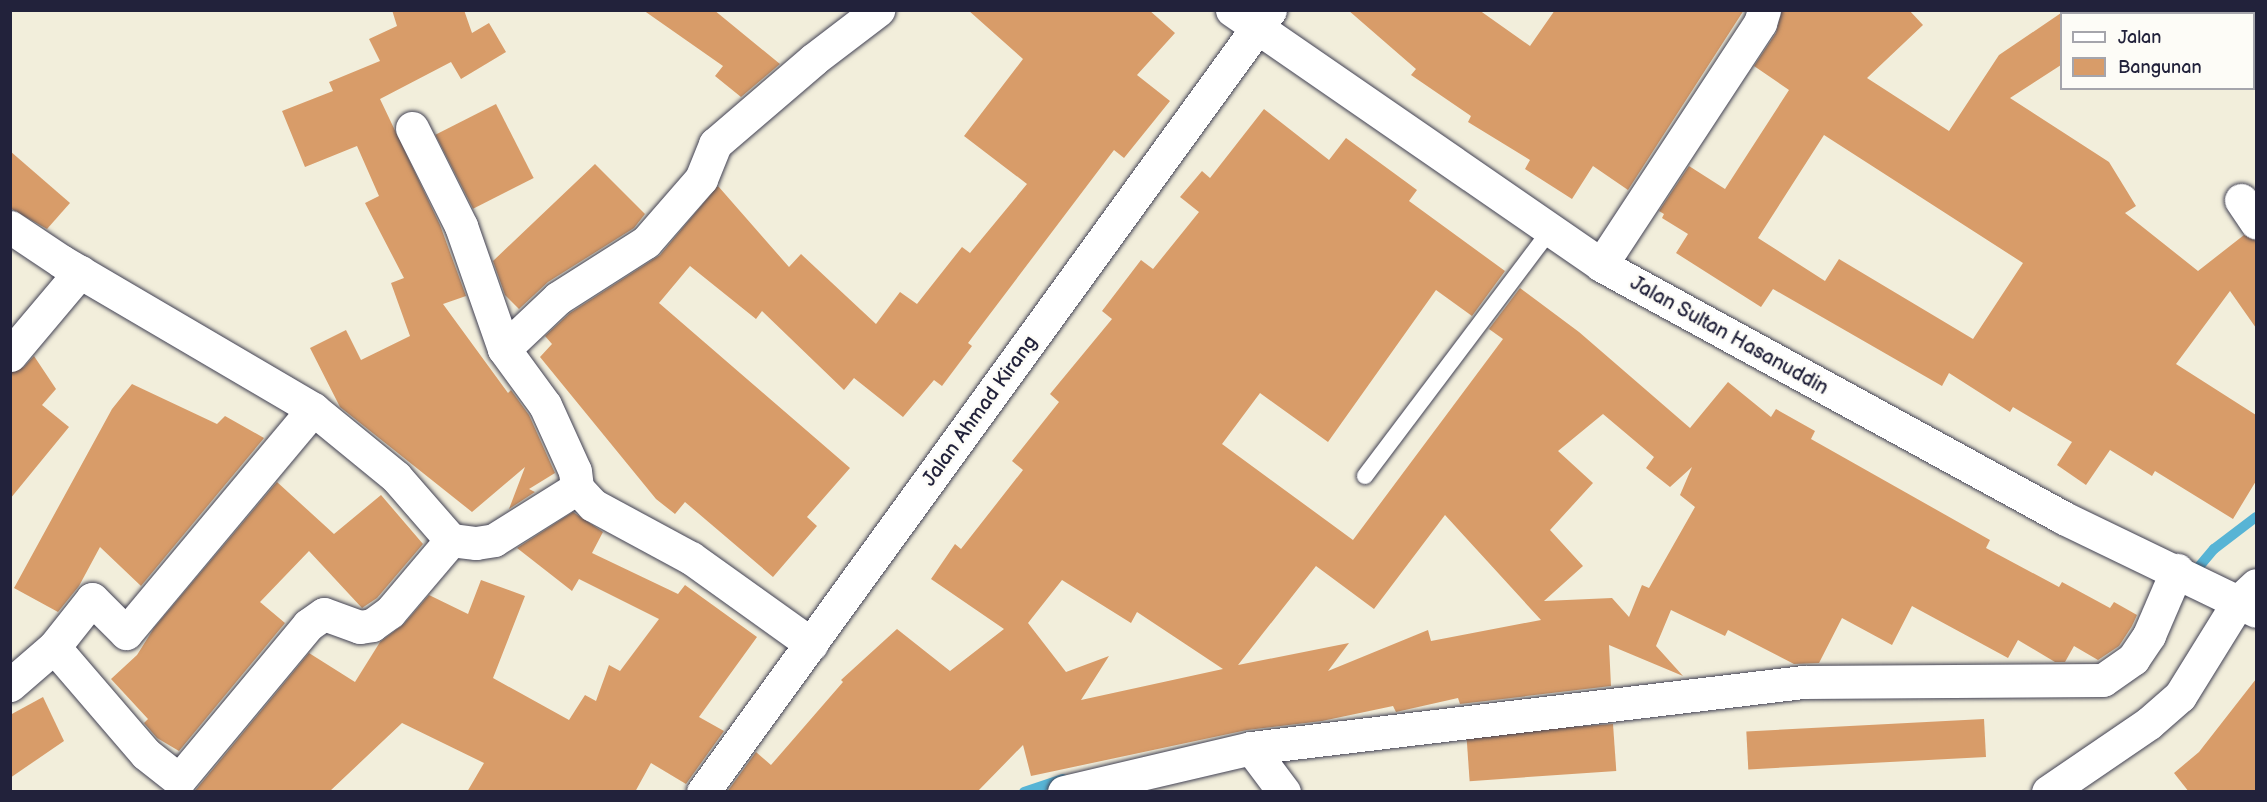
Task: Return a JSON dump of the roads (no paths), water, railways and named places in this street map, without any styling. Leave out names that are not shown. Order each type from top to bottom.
[{"type":"street","points":[[504,349],[558,298],[646,242],[701,178],[715,144],[814,59],[878,10]]},
{"type":"street","points":[[1601,265],[1760,23],[1764,10]]},
{"type":"street","name":"Jalan Sultan Hasanuddin","points":[[1253,17],[1549,232],[1601,265],[2064,518],[2243,597]]},
{"type":"street","name":"Jalan Ahmad Kirang","points":[[703,792],[811,644],[1253,17]]},
{"type":"street","points":[[412,128],[461,226],[504,349],[545,405],[575,471],[577,488],[592,505],[691,558],[811,644]]},
{"type":"street","points":[[10,227],[80,272],[313,409],[396,477],[451,540],[476,543],[494,540],[577,488]]},
{"type":"street","points":[[10,355],[80,272]]},
{"type":"street","points":[[10,685],[54,647],[92,599],[126,633],[313,409]]},
{"type":"street","points":[[54,647],[146,754],[179,780],[308,625],[324,615],[360,627],[372,625],[390,612],[451,540]]},
{"type":"street","points":[[1064,792],[1251,748],[1803,682],[2103,680],[2133,659],[2149,635],[2180,571]]},
{"type":"street","points":[[2048,792],[2149,723],[2180,696],[2243,597]]},
{"type":"street","points":[[1251,748],[1284,792]]},
{"type":"lane","points":[[1365,476],[1549,232]]},
{"type":"waterway","points":[[2192,575],[2214,549],[2256,517]]},
{"type":"waterway","points":[[1024,792],[1063,779]]}]
